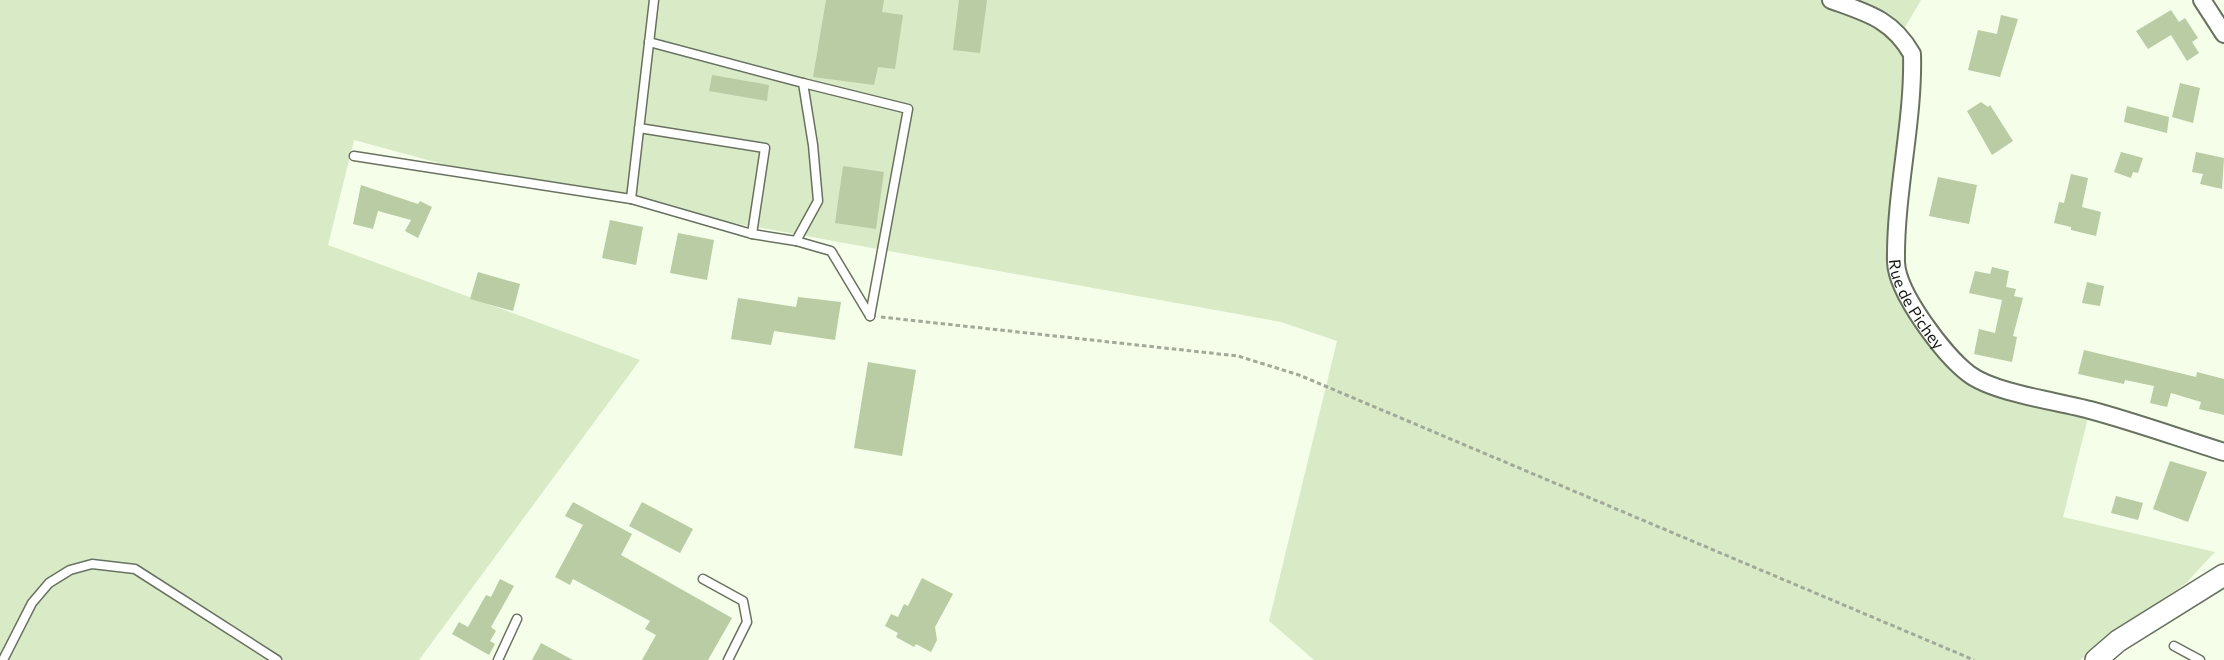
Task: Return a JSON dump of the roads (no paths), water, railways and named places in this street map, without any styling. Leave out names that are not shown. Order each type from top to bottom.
[{"type":"street","name":"Rue de Pichey","points":[[1831,0],[1876,16],[1901,34],[1912,54],[1899,193],[1896,264],[1901,284],[1912,307],[1950,353],[1969,374],[2000,388],[2090,410],[2224,452]]},
{"type":"street","points":[[2202,0],[2224,34]]},
{"type":"street","points":[[2096,660],[2118,641],[2224,575]]},
{"type":"lane","points":[[631,199],[654,0]]},
{"type":"lane","points":[[354,156],[631,199],[752,234],[831,251],[870,316],[908,109],[649,42]]},
{"type":"lane","points":[[796,242],[818,201],[813,145],[803,83]]},
{"type":"lane","points":[[639,128],[765,148],[752,234]]},
{"type":"lane","points":[[3,660],[32,603],[49,583],[70,570],[92,564],[135,569],[277,660]]},
{"type":"lane","points":[[703,579],[743,601],[747,622],[728,660]]},
{"type":"lane","points":[[498,660],[517,619]]},
{"type":"lane","points":[[2175,646],[2200,660]]}]
